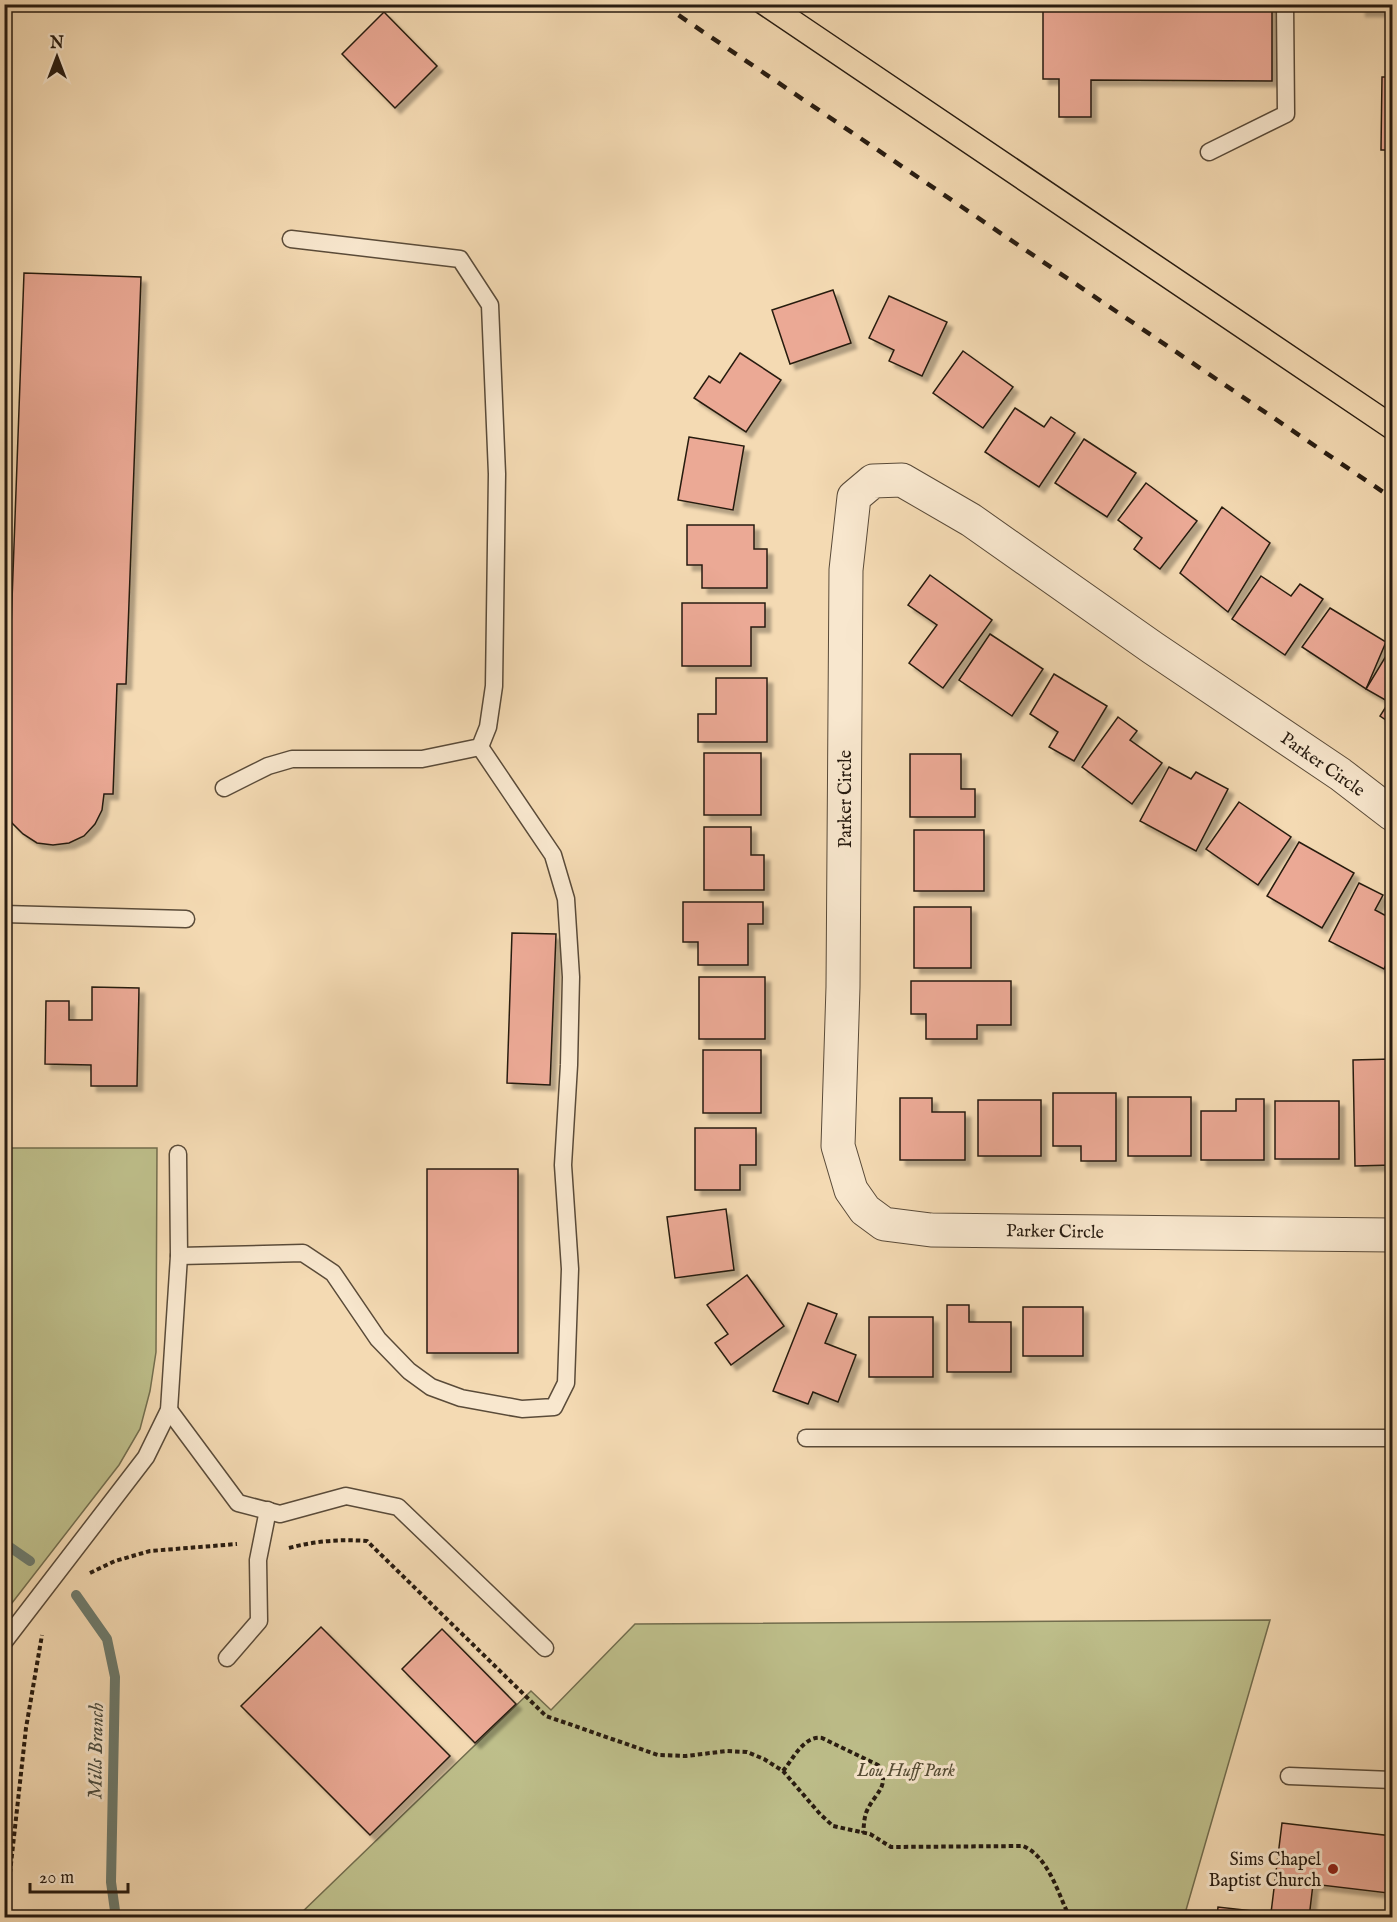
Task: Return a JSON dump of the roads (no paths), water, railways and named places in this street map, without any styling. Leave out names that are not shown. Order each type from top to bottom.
[{"type":"street","name":"Parker Circle","points":[[1392,814],[1340,774],[1153,648],[971,520],[902,480],[873,481],[854,496],[846,570],[843,987],[838,1146],[851,1190],[865,1210],[884,1224],[931,1230],[1392,1235]]},
{"type":"lane","points":[[1209,152],[1286,114],[1285,4]]},
{"type":"lane","points":[[291,239],[460,259],[490,305],[497,474],[494,686],[488,727],[480,747]]},
{"type":"lane","points":[[224,788],[268,766],[292,759],[422,759],[480,747]]},
{"type":"lane","points":[[179,1256],[303,1253],[333,1273],[378,1339],[409,1371],[431,1387],[461,1398],[522,1409],[554,1407],[566,1383],[570,1269],[563,1165],[572,977],[566,899],[553,855],[480,747]]},
{"type":"lane","points":[[4,914],[186,919]]},
{"type":"lane","points":[[4,1642],[146,1457],[170,1410],[179,1256],[178,1154]]},
{"type":"lane","points":[[170,1410],[238,1503],[280,1514],[346,1496],[398,1507],[545,1648]]},
{"type":"lane","points":[[806,1438],[1392,1438]]},
{"type":"lane","points":[[227,1658],[260,1621],[258,1560],[268,1510]]},
{"type":"lane","points":[[1289,1776],[1392,1780]]},
{"type":"waterway","name":"Mills Branch","points":[[4,1543],[30,1561]]},
{"type":"waterway","name":"Mills Branch","points":[[76,1595],[107,1639],[115,1677],[111,1882],[116,1918]]},
{"type":"tram line","points":[[744,4],[1392,442]]},
{"type":"tram line","points":[[788,4],[1392,412]]},
{"type":"railway","points":[[662,4],[1392,498]]},
{"type":"place","name":"Sims Chapel Baptist Church","points":[[1333,1869]]},
{"type":"park label","name":"Lou Huff Park","points":[[906,1770]]}]
